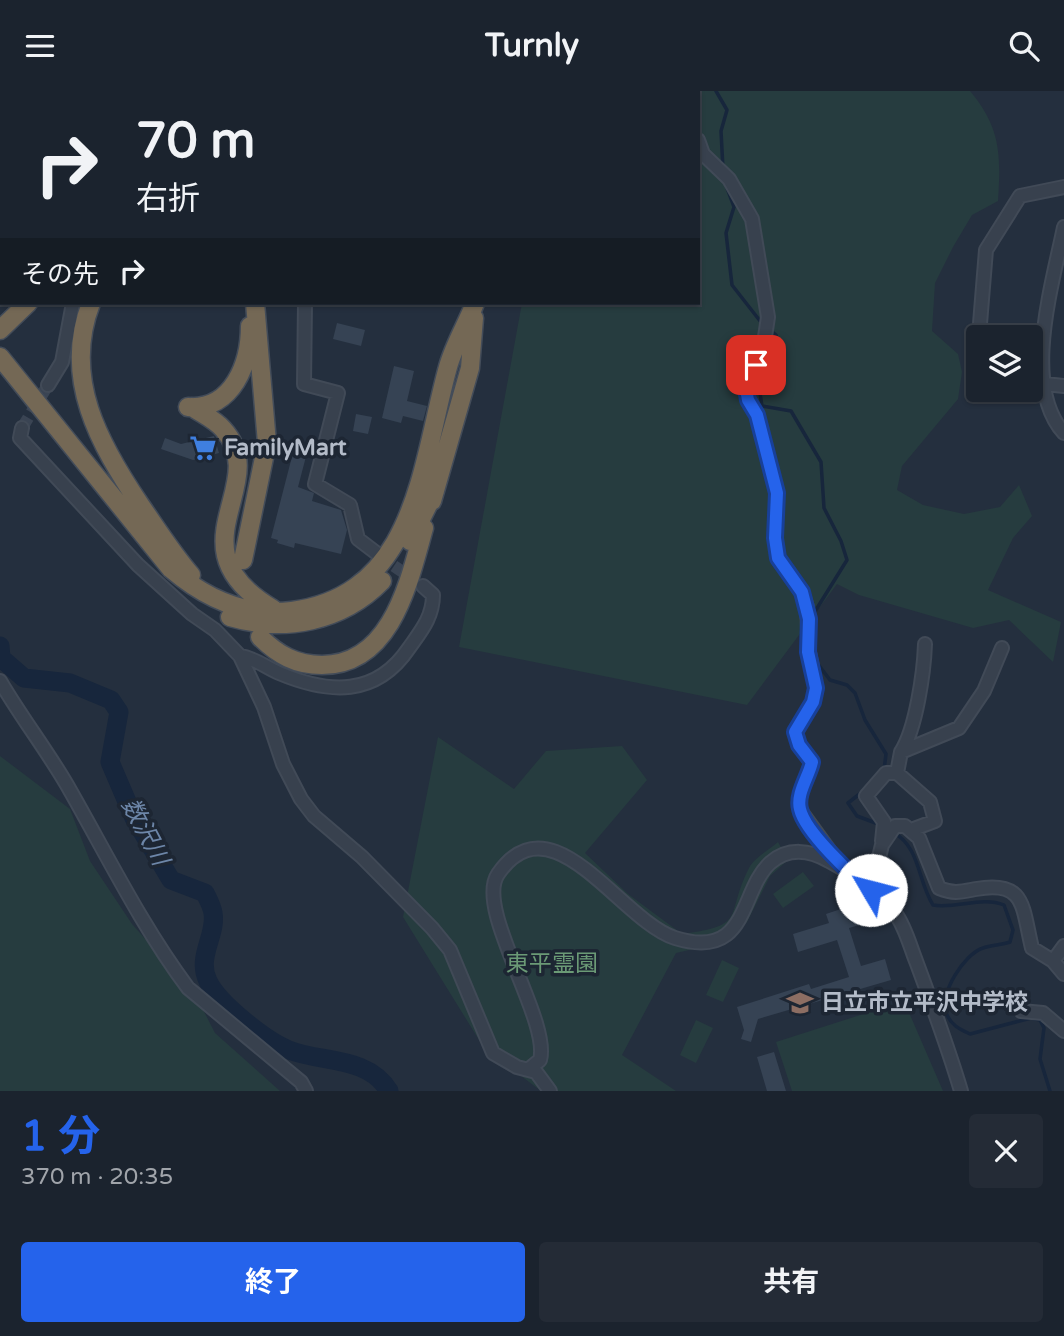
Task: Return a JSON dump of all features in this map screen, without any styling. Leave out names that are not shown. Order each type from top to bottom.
[{"type":"highway","points":[[0,323],[18,305]]},
{"type":"highway","points":[[0,330],[26,305]]},
{"type":"highway","points":[[90,305],[80,342],[80,372],[85,400],[97,434],[116,469],[170,549],[200,584],[222,601]]},
{"type":"highway","points":[[253,305],[242,373],[218,401],[188,407],[223,429],[236,456],[237,472],[225,534],[225,549],[233,577],[246,593],[279,613]]},
{"type":"highway","points":[[243,560],[267,443],[253,305]]},
{"type":"highway","points":[[0,357],[152,549],[186,582],[207,596],[239,608],[279,613],[308,609],[350,592],[369,579],[393,549],[411,512],[449,363],[473,305]]},
{"type":"highway","points":[[260,637],[289,659],[315,664],[349,659],[377,641],[404,594],[435,491],[470,368],[474,305]]},
{"type":"highway","points":[[0,374],[151,562],[201,604],[240,620],[270,625],[300,624],[330,616],[359,601],[386,578],[402,556],[435,491]]},
{"type":"street","points":[[700,146],[703,154],[729,179],[752,219],[768,317],[763,350],[746,389],[748,400],[757,415],[777,493],[775,538],[778,558],[802,592],[807,607],[808,652],[816,688],[813,702],[795,732],[811,768],[800,795],[800,810],[842,868]]},
{"type":"street","points":[[980,325],[986,250],[1020,196],[1064,187]]},
{"type":"street","points":[[1040,325],[1064,227]]},
{"type":"street","points":[[48,385],[62,362],[73,305]]},
{"type":"street","points":[[305,305],[304,384],[338,393],[315,484],[350,505],[358,539],[379,555]]},
{"type":"street","points":[[1043,375],[1052,414],[1064,433]]},
{"type":"street","points":[[1045,384],[1064,386]]},
{"type":"street","points":[[22,428],[20,438],[123,550],[169,595],[215,630],[240,656],[264,707],[283,764],[301,799],[314,816],[362,857],[450,950],[493,1053],[517,1067],[536,1072],[550,1091]]},
{"type":"street","points":[[240,656],[253,658],[277,672],[307,683],[342,688],[378,681],[404,655],[428,620],[433,595],[422,586]]},
{"type":"street","points":[[897,773],[901,752],[908,741],[924,673],[925,644]]},
{"type":"street","points":[[901,752],[959,728],[984,691],[1002,648]]},
{"type":"street","points":[[0,681],[52,760],[143,920],[184,982],[291,1074],[306,1091]]},
{"type":"street","points":[[871,890],[887,832],[866,796],[886,773],[897,773],[930,802],[935,821],[911,830],[887,832]]},
{"type":"street","points":[[911,830],[919,838],[939,888],[956,894],[999,885],[1012,889],[1018,899],[1032,948],[1053,961],[1064,974]]},
{"type":"street","points":[[529,1069],[540,1061],[539,1032],[507,950],[492,891],[503,868],[522,852],[549,847],[600,882],[650,925],[674,938],[694,941],[729,933],[742,919],[769,864],[787,853],[808,852],[842,868],[895,913],[961,1091]]},
{"type":"street","points":[[1053,961],[1064,946]]},
{"type":"street","points":[[1021,1011],[1043,1013],[1064,1031]]},
{"type":"green space","points":[[700,91],[970,91],[988,117],[997,143],[998,201],[972,215],[935,283],[932,331],[958,354],[962,372],[958,399],[902,466],[897,490],[923,505],[964,514],[1000,507],[1019,485],[1032,516],[1013,538],[988,590],[1061,622],[1053,662],[1009,620],[973,628],[859,595],[837,584],[747,705],[459,647],[522,305],[700,305]]},
{"type":"green space","name":"東平霊園","points":[[438,737],[514,789],[546,751],[622,746],[647,780],[585,853],[628,894],[682,934],[703,931],[726,922],[731,916],[751,864],[778,842],[788,860],[770,876],[747,922],[728,941],[676,953],[622,1055],[676,1091],[541,1091],[484,1048],[403,917]]},
{"type":"green space","points":[[0,756],[70,809],[90,861],[132,924],[196,996],[215,1033],[280,1091],[0,1091]]},
{"type":"green space","points":[[803,872],[814,886],[783,908],[773,894]]},
{"type":"green space","points":[[722,960],[739,968],[723,1002],[706,995]]},
{"type":"green space","points":[[904,1001],[943,1091],[792,1091],[776,1042]]},
{"type":"green space","points":[[696,1020],[713,1028],[696,1063],[680,1055]]},
{"type":"building","points":[[337,323],[365,330],[361,346],[333,339]]},
{"type":"building","points":[[394,366],[414,371],[407,401],[427,406],[423,421],[403,416],[401,423],[382,418]]},
{"type":"building","points":[[356,414],[372,417],[368,434],[353,431]]},
{"type":"building","points":[[214,436],[219,453],[193,460],[161,449],[165,438],[181,444]]},
{"type":"building","points":[[296,441],[309,445],[298,487],[314,493],[312,501],[341,510],[347,530],[341,554],[295,543],[294,548],[277,543],[278,540],[271,538]]},
{"type":"building","points":[[856,904],[863,924],[849,928],[861,966],[885,959],[891,980],[758,1019],[751,1042],[741,1039],[744,1030],[737,1007],[809,984],[811,989],[849,977],[837,940],[798,952],[793,934],[829,923],[826,914]]},
{"type":"building","points":[[774,1052],[786,1091],[767,1091],[757,1057]]},
{"type":"waterway","points":[[716,91],[727,110],[721,131],[723,169]]},
{"type":"waterway","points":[[724,180],[734,207],[726,233],[732,285],[764,326]]},
{"type":"waterway","points":[[770,330],[776,335],[779,370],[778,375],[759,387],[762,406],[791,411],[821,462],[824,508],[841,541],[847,560],[814,613],[814,631]]},
{"type":"waterway","name":"数沢川","points":[[0,646],[1,658],[24,678],[70,683],[111,700],[119,712],[110,762],[134,818],[171,880],[205,893],[209,900],[213,921],[204,963],[213,990],[268,1039],[302,1054],[357,1066],[380,1080],[389,1091]]},
{"type":"waterway","points":[[817,663],[830,680],[847,685],[855,693],[865,720],[886,754],[884,770]]},
{"type":"waterway","points":[[862,792],[848,803],[857,816],[881,825]]},
{"type":"waterway","points":[[894,833],[903,839],[914,856],[933,905],[978,902],[1004,905],[1013,930],[1010,942],[983,948],[968,958],[950,986],[946,996],[946,1013],[950,1021],[970,1034],[1031,1018],[1040,1020],[1044,1028],[1040,1059],[1050,1091]]},
{"type":"tunnel","points":[[22,428],[48,385]]},
{"type":"tunnel","points":[[379,556],[416,581]]},
{"type":"place","name":"FamilyMart","points":[[203,448]]},
{"type":"place","name":"日立市立平沢中学校","points":[[800,1003]]},
{"type":"route","points":[[756,365],[746,389],[748,400],[757,415],[777,493],[775,538],[778,558],[802,592],[807,607],[808,652],[816,688],[813,702],[799,721],[795,732],[799,745],[812,762],[810,774],[800,795],[800,810],[842,868],[871,890]]}]
